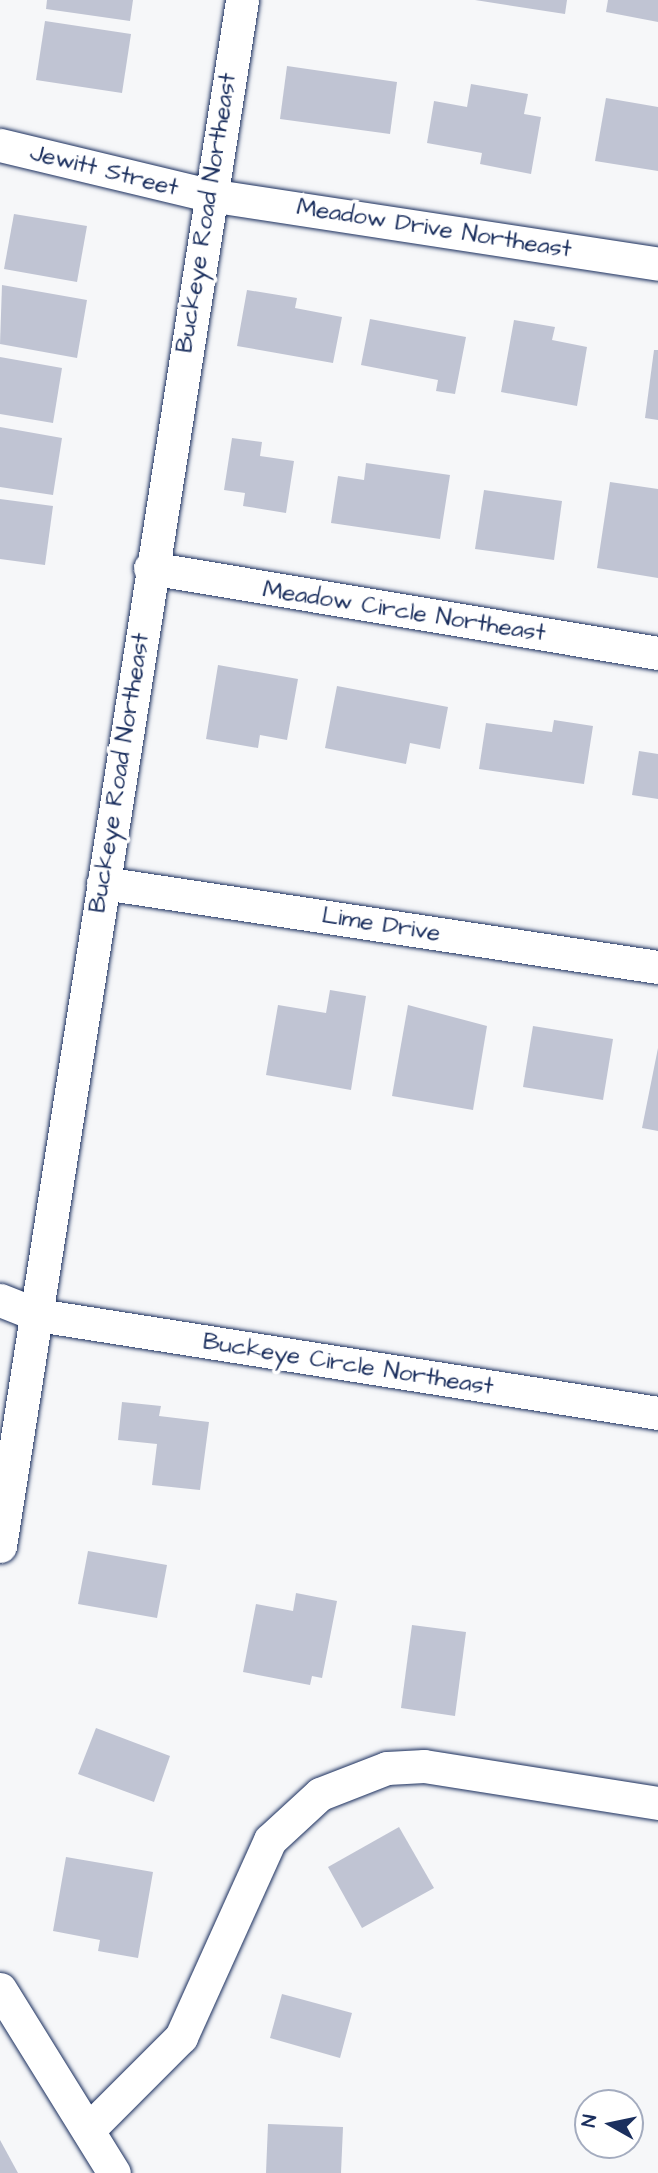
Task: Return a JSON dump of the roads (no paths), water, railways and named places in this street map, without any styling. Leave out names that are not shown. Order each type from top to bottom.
[{"type":"street","name":"Buckeye Road Northeast","points":[[0,1546],[38,1315],[150,568],[242,0]]},
{"type":"street","name":"Jewitt Street","points":[[0,145],[209,195]]},
{"type":"street","name":"Meadow Drive Northeast","points":[[209,195],[658,264]]},
{"type":"street","name":"Meadow Circle Northeast","points":[[150,568],[658,653]]},
{"type":"street","name":"Lime Drive","points":[[103,883],[658,967]]},
{"type":"street","name":"Buckeye Circle Northeast","points":[[0,1300],[38,1315],[658,1413]]},
{"type":"street","points":[[0,1328],[38,1315]]},
{"type":"street","points":[[88,2130],[181,2037],[270,1840],[320,1794],[387,1769],[424,1766],[658,1803]]},
{"type":"street","points":[[0,1989],[114,2173]]}]
